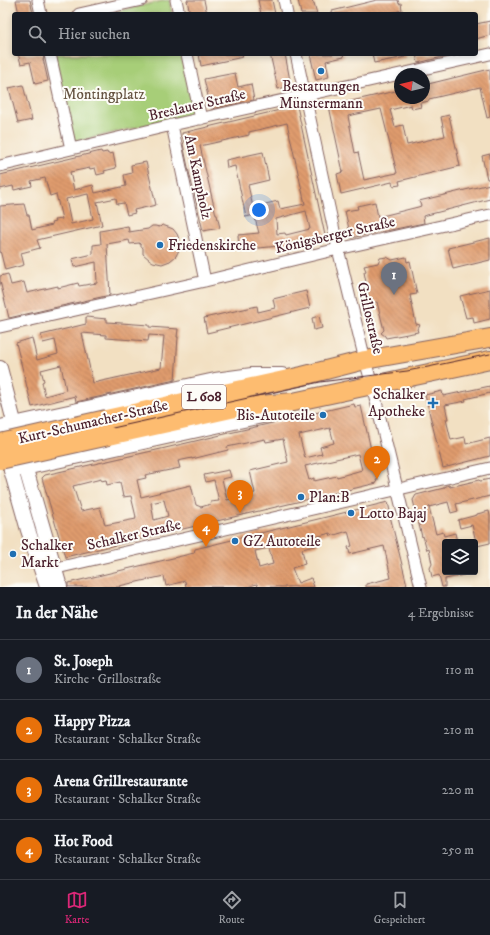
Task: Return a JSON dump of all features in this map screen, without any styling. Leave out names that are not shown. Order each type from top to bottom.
[{"type":"main road","name":"Kurt-Schumacher-Straße","points":[[6,466],[107,428],[302,376],[365,360],[490,338]]},
{"type":"main road","name":"Kurt-Schumacher-Straße","points":[[0,443],[240,407],[293,402],[490,360]]},
{"type":"street","points":[[38,0],[41,12]]},
{"type":"street","points":[[88,12],[142,0]]},
{"type":"street","points":[[176,0],[179,12]]},
{"type":"street","points":[[284,0],[287,12]]},
{"type":"street","name":"Breslauer Straße","points":[[428,68],[490,54]]},
{"type":"street","points":[[50,56],[71,149]]},
{"type":"street","points":[[187,56],[201,119]]},
{"type":"street","name":"Grillostraße","points":[[296,56],[338,249],[421,587]]},
{"type":"street","name":"Breslauer Straße","points":[[0,166],[172,125],[394,76]]},
{"type":"street","name":"Am Kampholz","points":[[172,125],[206,281]]},
{"type":"street","name":"Königsberger Straße","points":[[0,327],[206,281],[338,249],[490,216]]},
{"type":"street","points":[[0,368],[15,424],[48,570],[47,587]]},
{"type":"street","name":"Kurt-Schumacher-Straße","points":[[0,428],[215,380],[252,375],[302,376]]},
{"type":"street","name":"Kurt-Schumacher-Straße","points":[[25,467],[280,412],[293,402]]},
{"type":"street","points":[[0,428],[6,466],[48,570],[60,587]]},
{"type":"street","points":[[6,466],[25,467]]},
{"type":"street","name":"Schalker Straße","points":[[48,570],[490,468]]},
{"type":"green space","points":[[169,0],[172,12],[113,12]]},
{"type":"green space","name":"Möntingplatz","points":[[54,56],[181,56],[194,114],[74,142]]},
{"type":"building","points":[[16,0],[30,0],[33,12],[19,12]]},
{"type":"building","points":[[187,0],[204,0],[207,12],[190,12]]},
{"type":"building","points":[[258,0],[272,0],[275,12],[261,12]]},
{"type":"building","points":[[298,0],[312,0],[316,12],[301,12]]},
{"type":"building","points":[[377,0],[398,0],[399,4],[401,3],[402,10],[394,12],[332,11]]},
{"type":"building","points":[[490,21],[490,35],[478,38],[478,24]]},
{"type":"building","points":[[19,56],[43,56],[48,81],[35,84],[30,62],[21,64]]},
{"type":"building","points":[[199,56],[243,57],[201,66]]},
{"type":"building","points":[[270,56],[285,56],[291,86],[278,89]]},
{"type":"building","points":[[310,56],[344,56],[326,61],[329,77],[316,80]]},
{"type":"building","points":[[372,56],[405,56],[405,57],[374,63]]},
{"type":"building","points":[[416,56],[442,56],[442,57],[418,63]]},
{"type":"building","points":[[490,69],[490,117],[487,118],[480,87],[430,99],[430,84]]},
{"type":"building","points":[[235,73],[238,87],[251,84],[254,100],[211,109],[204,79]]},
{"type":"building","points":[[23,85],[32,120],[18,123],[9,88]]},
{"type":"building","points":[[394,91],[394,104],[420,104],[421,107],[412,109],[411,105],[390,110],[395,127],[403,125],[407,145],[445,136],[441,117],[449,115],[460,166],[399,181],[400,185],[393,186],[392,182],[341,194],[337,174],[343,172],[329,106]],"holes":[[[381,109],[397,173],[364,180],[358,152],[355,153],[348,116]]]},
{"type":"building","points":[[297,106],[326,240],[279,250],[279,246],[239,250],[238,235],[259,233],[254,215],[246,217],[235,166],[227,168],[226,160],[263,152],[269,180],[248,185],[253,207],[278,201],[280,209],[305,204],[287,123],[249,132],[249,135],[200,146],[220,228],[203,231],[183,144],[182,133]],"holes":[[[306,211],[310,229],[286,235],[285,233],[277,234],[276,219]]]},
{"type":"building","points":[[101,151],[102,153],[107,152],[108,154],[113,153],[116,168],[104,171],[105,173],[97,175],[95,168],[70,172],[74,190],[93,185],[95,193],[126,186],[124,175],[132,173],[131,165],[146,162],[156,205],[134,210],[135,213],[127,215],[124,203],[117,204],[116,198],[97,202],[102,225],[37,240],[40,248],[21,253],[24,265],[5,270],[0,250],[0,206],[24,204],[27,215],[29,215],[32,230],[52,225],[51,223],[55,222],[54,220],[62,219],[56,194],[50,196],[45,178],[31,181],[32,186],[14,190],[13,186],[0,189],[0,175]],"holes":[[[88,194],[93,219],[71,224],[66,199]]]},
{"type":"building","points":[[490,154],[490,179],[487,179],[482,156]]},
{"type":"building","points":[[490,184],[490,199],[423,216],[424,223],[351,238],[345,211],[358,209],[357,206],[375,202],[378,217],[421,206],[419,201]]},
{"type":"building","points":[[162,225],[173,229],[179,239],[180,248],[176,256],[170,261],[162,264],[153,262],[143,254],[143,248],[139,243],[130,244],[129,240],[107,244],[110,295],[9,318],[0,276],[8,274],[11,285],[24,282],[27,293],[78,283],[79,286],[97,283],[96,262],[74,267],[72,259],[93,254],[93,245],[101,244],[100,231],[128,226],[129,232],[148,229],[152,226],[160,227]]},
{"type":"building","points":[[490,238],[490,260],[453,269],[448,248]]},
{"type":"building","points":[[387,257],[392,260],[406,257],[407,262],[410,261],[417,294],[410,295],[416,324],[420,325],[417,329],[418,332],[386,338],[381,333],[384,330],[377,302],[370,303],[364,266],[378,263],[380,258]]},
{"type":"building","points":[[490,289],[490,319],[474,323],[473,317],[466,318],[460,296]]},
{"type":"building","points":[[306,291],[310,308],[207,333],[204,318],[257,306],[258,312],[275,308],[273,299]]},
{"type":"building","points":[[319,316],[322,328],[314,330],[312,318]]},
{"type":"building","points":[[86,317],[107,319],[107,322],[178,329],[175,380],[76,402],[75,396],[32,407],[16,343],[32,338],[37,360],[58,354],[55,340],[43,343],[41,335],[86,324]],"holes":[[[82,333],[106,335],[106,338],[148,341],[149,335],[164,336],[161,368],[93,383]],[[61,365],[66,390],[45,396],[42,382],[44,381],[41,370]]]},
{"type":"building","points":[[490,386],[490,393],[465,399],[466,401],[445,405],[448,419],[446,419],[451,440],[465,437],[466,444],[490,438],[490,456],[443,468],[425,395],[442,391],[443,396]]},
{"type":"building","points":[[354,404],[355,407],[361,406],[378,480],[376,480],[377,483],[65,557],[42,478],[45,475]],"holes":[[[330,428],[334,443],[320,447],[322,454],[305,458],[299,435]],[[265,439],[266,442],[283,439],[288,462],[250,471],[255,493],[227,500],[222,479],[231,477],[229,470],[204,475],[206,482],[214,480],[219,501],[210,502],[211,504],[201,507],[196,505],[191,485],[141,497],[137,480],[146,478],[145,475],[180,468],[178,461],[228,450],[227,447]],[[358,454],[362,470],[337,477],[314,481],[314,478],[309,480],[305,466]],[[101,479],[101,481],[106,480],[107,485],[120,482],[123,497],[131,496],[136,519],[105,525],[100,507],[81,511],[73,486]],[[164,500],[168,516],[154,520],[151,503]]]},
{"type":"building","points":[[490,479],[490,496],[456,504],[458,511],[451,513],[448,502],[429,507],[436,534],[443,532],[444,536],[455,533],[456,539],[442,539],[442,575],[464,575],[445,579],[445,587],[442,587],[439,575],[432,577],[430,568],[432,564],[429,549],[427,550],[423,536],[422,537],[413,500],[416,495],[444,488],[449,485],[450,487]]},
{"type":"building","points":[[388,502],[407,585],[400,587],[366,587],[366,584],[391,578],[384,546],[350,554],[348,547],[352,546],[348,531],[331,536],[330,533],[316,537],[318,545],[302,549],[305,564],[292,568],[298,583],[311,578],[314,587],[258,587],[257,584],[247,587],[186,587],[185,581],[166,586],[164,576],[119,586],[120,587],[68,587],[68,583],[194,553],[195,549]],"holes":[[[269,548],[273,564],[259,568],[255,551]]]},
{"type":"building","points":[[489,511],[490,516],[490,543],[478,546],[478,539],[475,539],[472,525],[460,528],[458,520]]},
{"type":"tram line","points":[[0,453],[320,382],[407,371],[490,354]]},
{"type":"place","name":"Bestattungen Münstermann","points":[[321,71]]},
{"type":"place","name":"Friedenskirche","points":[[160,245]]},
{"type":"place","name":"St. Joseph","points":[[394,295]]},
{"type":"place","name":"Schalker Apotheke","points":[[433,403]]},
{"type":"place","name":"Bis-Autoteile","points":[[323,415]]},
{"type":"place","name":"Happy Pizza","points":[[377,479]]},
{"type":"place","name":"Plan:B","points":[[301,497]]},
{"type":"place","name":"Arena Grillrestaurante","points":[[240,513]]},
{"type":"place","name":"Lotto Bajaj","points":[[351,513]]},
{"type":"place","name":"GZ Autoteile","points":[[235,541]]},
{"type":"place","name":"Hot Food","points":[[206,547]]},
{"type":"place","name":"Schalker Markt","points":[[13,554]]}]
